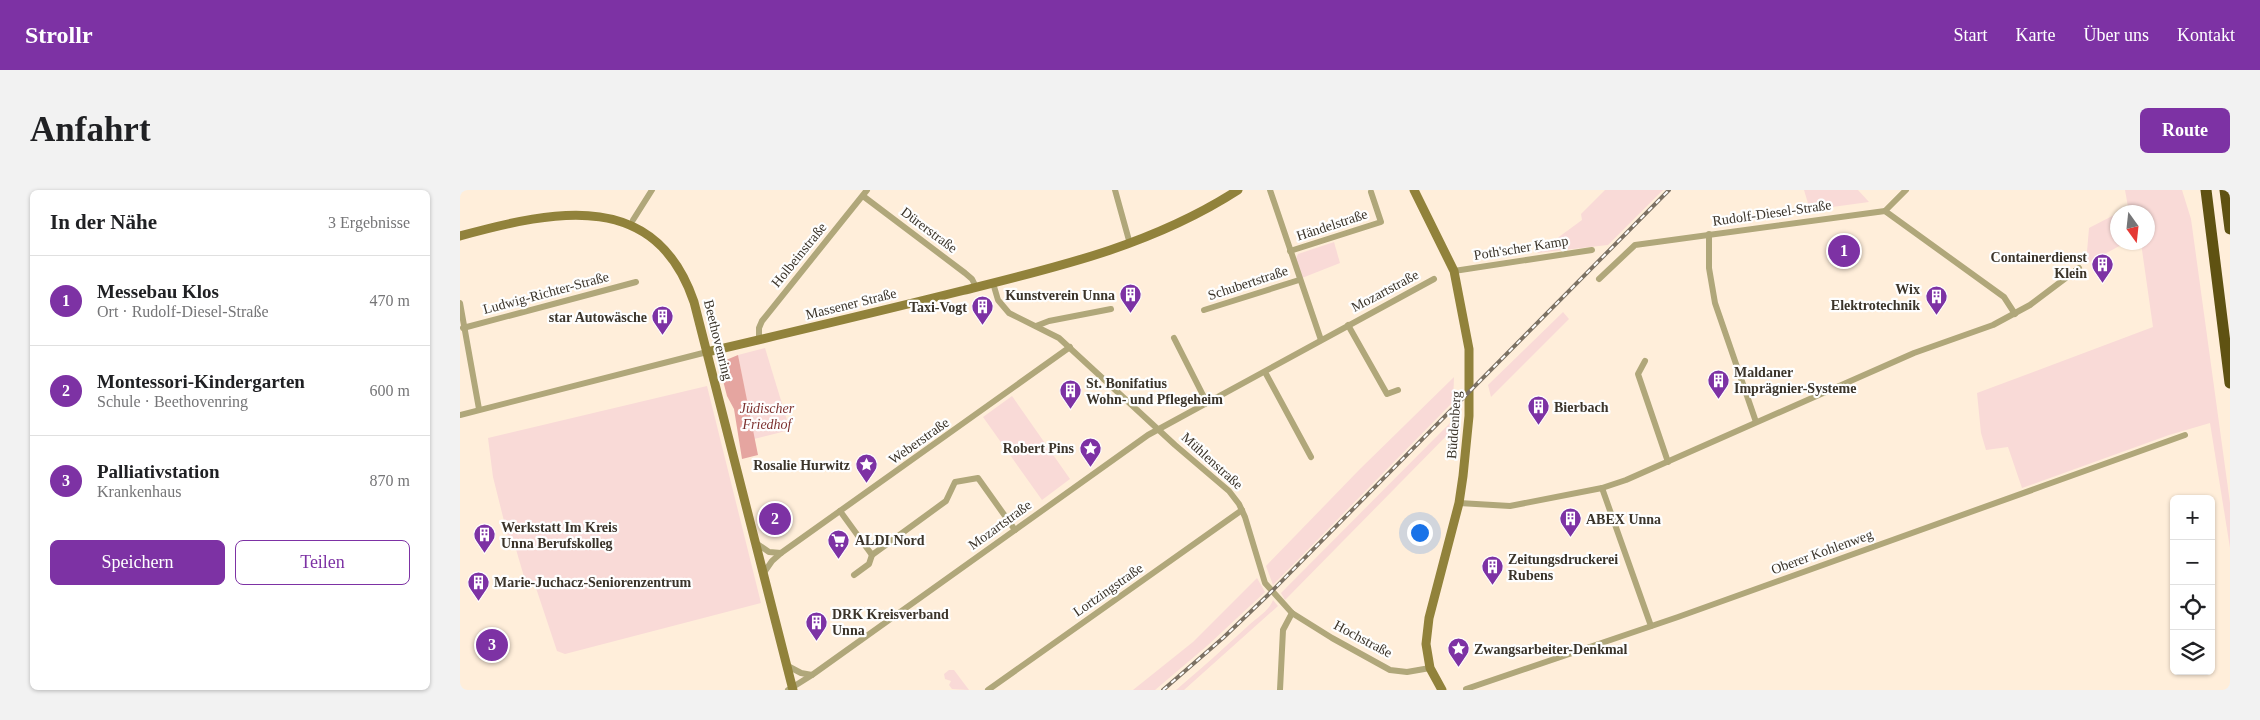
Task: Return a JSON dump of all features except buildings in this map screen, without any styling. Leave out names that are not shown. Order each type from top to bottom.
[{"type":"highway","points":[[2206,190],[2230,383]]},
{"type":"highway","points":[[2225,190],[2230,229]]},
{"type":"main road","name":"Massener Straße","points":[[707,352],[1064,266],[1130,244],[1186,220],[1238,190]]},
{"type":"main road","name":"Büddenberg","points":[[1414,190],[1454,271],[1466,329],[1470,381],[1468,435],[1459,503],[1429,618],[1426,644],[1430,668]]},
{"type":"main road","name":"Beethovenring","points":[[460,236],[549,213],[576,209],[600,210],[633,220],[660,239],[677,260],[690,287],[791,689]]},
{"type":"main road","points":[[1430,668],[1442,690]]},
{"type":"street","points":[[633,220],[652,190]]},
{"type":"street","points":[[1115,190],[1130,244]]},
{"type":"street","name":"Händelstraße","points":[[1270,190],[1299,280],[1321,340]]},
{"type":"street","points":[[1906,190],[1884,210],[2004,297],[2015,314]]},
{"type":"street","name":"Dürerstraße","points":[[864,192],[965,273],[972,279],[976,287]]},
{"type":"street","name":"Holbeinstraße","points":[[759,340],[758,328],[762,321],[864,192]]},
{"type":"street","name":"Händelstraße","points":[[1290,251],[1381,222],[1371,192]]},
{"type":"street","name":"Rudolf-Diesel-Straße","points":[[1599,279],[1635,245],[1884,210]]},
{"type":"street","points":[[1709,234],[1710,268],[1715,303],[1756,422]]},
{"type":"street","name":"Poth'scher Kamp","points":[[1454,271],[1592,250]]},
{"type":"street","points":[[1459,503],[1510,506],[1602,488],[1668,462],[1914,353],[1993,325],[2030,305],[2079,268]]},
{"type":"street","name":"Mozartstraße","points":[[791,689],[1158,430],[1434,279]]},
{"type":"street","name":"Schubertstraße","points":[[1204,310],[1299,280]]},
{"type":"street","name":"Ludwig-Richter-Straße","points":[[463,328],[636,282]]},
{"type":"street","name":"Mühlenstraße","points":[[993,283],[998,300],[1008,313],[1059,338],[1158,430],[1229,492],[1242,510],[1265,583],[1292,613]]},
{"type":"street","points":[[460,303],[463,328],[480,409]]},
{"type":"street","points":[[1036,326],[1049,321],[1111,309]]},
{"type":"street","name":"Mozartstraße","points":[[1348,325],[1387,394],[1398,390]]},
{"type":"street","points":[[1174,338],[1208,403]]},
{"type":"street","name":"Weberstraße","points":[[763,574],[772,561],[781,553],[1070,347]]},
{"type":"street","name":"Massener Straße","points":[[460,415],[707,352]]},
{"type":"street","points":[[1645,361],[1638,374],[1668,462]]},
{"type":"street","points":[[1265,372],[1311,456]]},
{"type":"street","name":"Oberer Kohlenweg","points":[[1466,689],[1651,626],[2185,435]]},
{"type":"street","points":[[854,575],[869,564],[872,555],[946,501],[955,482],[978,478],[1015,530]]},
{"type":"street","points":[[1602,488],[1651,626]]},
{"type":"street","name":"Lortzingstraße","points":[[988,690],[1242,510]]},
{"type":"street","points":[[840,511],[872,555]]},
{"type":"street","points":[[755,542],[769,552],[781,553]]},
{"type":"street","points":[[1280,690],[1283,630],[1292,613]]},
{"type":"street","name":"Hochstraße","points":[[1292,613],[1390,670],[1407,672],[1430,668]]},
{"type":"street","points":[[786,665],[801,673],[812,675]]},
{"type":"green space","points":[[1605,190],[1663,190],[1608,245],[1537,253],[1582,220],[1581,214]]},
{"type":"green space","points":[[1804,190],[1858,190],[1869,202],[1810,210]]},
{"type":"green space","points":[[2125,190],[2182,190],[2191,219],[2230,503],[2230,548],[2210,423],[2169,435],[2022,488],[2008,447],[1986,450],[1981,433],[1977,393],[2153,327],[2142,250],[2155,250],[2155,205],[2128,205]]},
{"type":"green space","points":[[2110,217],[2110,250],[2112,250],[2086,264],[2089,228]]},
{"type":"green space","points":[[1334,242],[1340,263],[1302,278],[1296,259],[1298,254]]},
{"type":"green space","points":[[1563,312],[1569,319],[1491,397],[1488,385]]},
{"type":"green space","name":"Jüdischer Friedhof","points":[[765,348],[790,430],[754,439],[738,355]]},
{"type":"green space","points":[[1454,377],[1453,402],[1273,585],[1266,566],[1359,470]]},
{"type":"green space","points":[[707,386],[761,603],[565,654],[557,651],[537,591],[534,585],[527,587],[513,539],[508,537],[493,477],[488,438]]},
{"type":"green space","points":[[1012,396],[1070,479],[1042,500],[983,417]]},
{"type":"green space","points":[[1454,419],[1457,425],[1285,600],[1281,593]]},
{"type":"green space","points":[[1257,578],[1265,592],[1208,645],[1155,690],[1133,690],[1193,642]]},
{"type":"green space","points":[[1273,600],[1278,606],[1184,690],[1176,690],[1263,614]]},
{"type":"green space","points":[[949,670],[954,670],[969,690],[952,689],[949,685],[951,681],[945,679],[944,674]]},
{"type":"shaded area","points":[[738,355],[758,455],[742,459],[734,409],[727,396],[720,369],[726,360]]},
{"type":"railway","points":[[1163,690],[1223,638],[1268,595],[1669,190]]},
{"type":"place","name":"Messebau Klos","points":[[1844,251]]},
{"type":"place","name":"Containerdienst Klein","points":[[2103,284]]},
{"type":"place","name":"Kunstverein Unna","points":[[1131,314]]},
{"type":"place","name":"Wix Elektrotechnik","points":[[1936,316]]},
{"type":"place","name":"Taxi-Vogt","points":[[983,326]]},
{"type":"place","name":"star Autowäsche","points":[[663,336]]},
{"type":"place","name":"Maldaner Imprägnier-Systeme","points":[[1718,399]]},
{"type":"place","name":"St. Bonifatius Wohn- und Pflegeheim","points":[[1070,410]]},
{"type":"place","name":"Bierbach","points":[[1538,426]]},
{"type":"place","name":"Robert Pins","points":[[1090,467]]},
{"type":"place","name":"Rosalie Hurwitz","points":[[866,484]]},
{"type":"place","name":"Montessori-Kindergarten","points":[[775,519]]},
{"type":"place","name":"ABEX Unna","points":[[1570,538]]},
{"type":"place","name":"Werkstatt Im Kreis Unna Berufskolleg","points":[[485,554]]},
{"type":"place","name":"ALDI Nord","points":[[839,559]]},
{"type":"place","name":"Zeitungsdruckerei Rubens","points":[[1492,586]]},
{"type":"place","name":"Marie-Juchacz-Seniorenzentrum","points":[[478,601]]},
{"type":"place","name":"DRK Kreisverband Unna","points":[[816,641]]},
{"type":"place","name":"Palliativstation","points":[[492,645]]},
{"type":"place","name":"Zwangsarbeiter-Denkmal","points":[[1458,668]]}]
